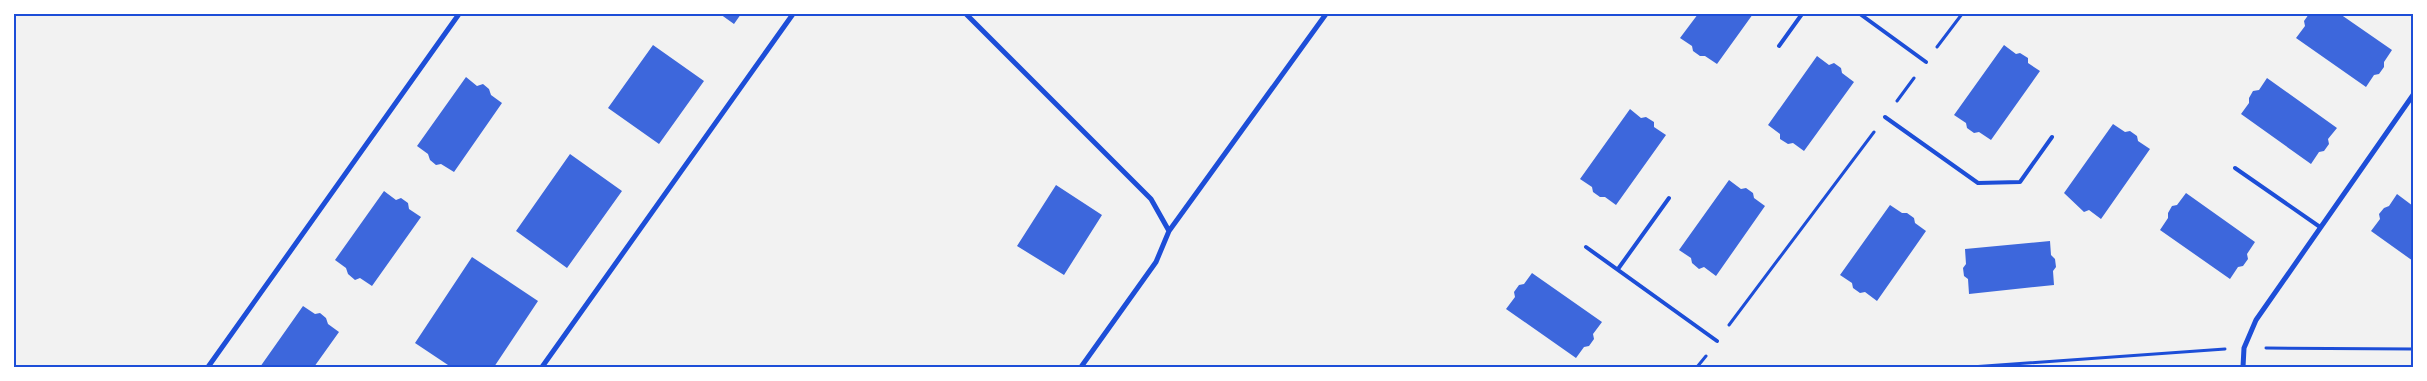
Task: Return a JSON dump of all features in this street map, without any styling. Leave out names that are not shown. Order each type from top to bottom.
[{"type":"street","points":[[208,367],[459,14]]},
{"type":"street","points":[[542,367],[793,14]]},
{"type":"street","points":[[966,14],[1151,198],[1169,231]]},
{"type":"street","points":[[1081,367],[1156,262],[1169,231],[1326,14]]},
{"type":"street","points":[[2243,367],[2244,348],[2256,320],[2413,95]]},
{"type":"lane","points":[[1779,46],[1802,14]]},
{"type":"lane","points":[[1860,14],[1926,62]]},
{"type":"lane","points":[[1885,117],[1978,183],[2020,182],[2052,137]]},
{"type":"lane","points":[[2235,168],[2320,228]]},
{"type":"lane","points":[[1618,270],[1669,198]]},
{"type":"lane","points":[[1586,247],[1717,341]]},
{"type":"path","points":[[1697,367],[1962,14]]},
{"type":"path","points":[[1971,367],[2244,348],[2413,349]]},
{"type":"building","points":[[720,14],[741,14],[734,24]]},
{"type":"building","points":[[1698,14],[1753,14],[1717,64],[1705,56],[1700,56],[1693,51],[1692,46],[1680,38]]},
{"type":"building","points":[[2309,14],[2340,14],[2392,50],[2384,62],[2384,67],[2379,74],[2374,75],[2366,87],[2296,38],[2305,26],[2304,21]]},
{"type":"building","points":[[653,45],[704,81],[659,144],[608,108]]},
{"type":"building","points":[[2004,45],[2016,54],[2020,53],[2028,58],[2028,63],[2040,71],[1991,140],[1979,132],[1974,133],[1967,128],[1966,123],[1954,115]]},
{"type":"building","points":[[1817,56],[1829,65],[1834,63],[1841,68],[1842,73],[1854,82],[1804,151],[1793,143],[1788,144],[1780,139],[1780,134],[1768,125]]},
{"type":"building","points":[[466,77],[477,86],[483,84],[489,89],[491,95],[502,103],[454,172],[441,164],[436,165],[430,160],[428,154],[417,146]]},
{"type":"building","points":[[2267,78],[2337,128],[2328,139],[2329,144],[2324,151],[2319,152],[2311,164],[2241,114],[2249,103],[2249,98],[2253,91],[2259,90]]},
{"type":"building","points":[[1630,109],[1641,118],[1646,117],[1654,122],[1654,127],[1666,135],[1616,205],[1605,197],[1600,197],[1593,192],[1592,187],[1580,179]]},
{"type":"building","points":[[2113,124],[2125,132],[2130,131],[2137,136],[2138,141],[2150,149],[2101,219],[2089,210],[2084,212],[2064,193]]},
{"type":"building","points":[[570,154],[622,191],[567,268],[516,231]]},
{"type":"building","points":[[1729,180],[1741,189],[1746,188],[1753,193],[1754,198],[1765,206],[1716,276],[1704,267],[1699,269],[1692,263],[1691,258],[1679,250]]},
{"type":"building","points":[[1056,185],[1102,215],[1064,275],[1017,246]]},
{"type":"building","points":[[384,191],[396,200],[401,198],[408,203],[409,209],[421,217],[372,286],[360,278],[355,280],[348,274],[346,268],[335,260]]},
{"type":"building","points":[[2186,193],[2255,242],[2247,254],[2248,259],[2243,266],[2238,267],[2230,279],[2160,230],[2168,218],[2168,213],[2172,206],[2177,205]]},
{"type":"building","points":[[2397,194],[2413,206],[2413,261],[2371,231],[2380,219],[2379,214],[2384,208],[2389,206]]},
{"type":"building","points":[[1890,205],[1914,218],[1915,223],[1926,231],[1877,301],[1865,292],[1860,293],[1853,288],[1852,283],[1840,275]]},
{"type":"building","points":[[2050,241],[2051,255],[2055,259],[2056,267],[2053,271],[2054,285],[1969,294],[1968,279],[1964,276],[1963,268],[1966,264],[1965,249]]},
{"type":"building","points":[[472,257],[538,301],[494,367],[451,367],[415,343]]},
{"type":"building","points":[[1532,273],[1602,322],[1593,334],[1594,339],[1589,346],[1584,347],[1576,358],[1506,309],[1515,297],[1514,292],[1519,285],[1524,284]]},
{"type":"building","points":[[303,306],[315,314],[320,313],[326,318],[328,324],[339,332],[314,367],[260,367]]}]
